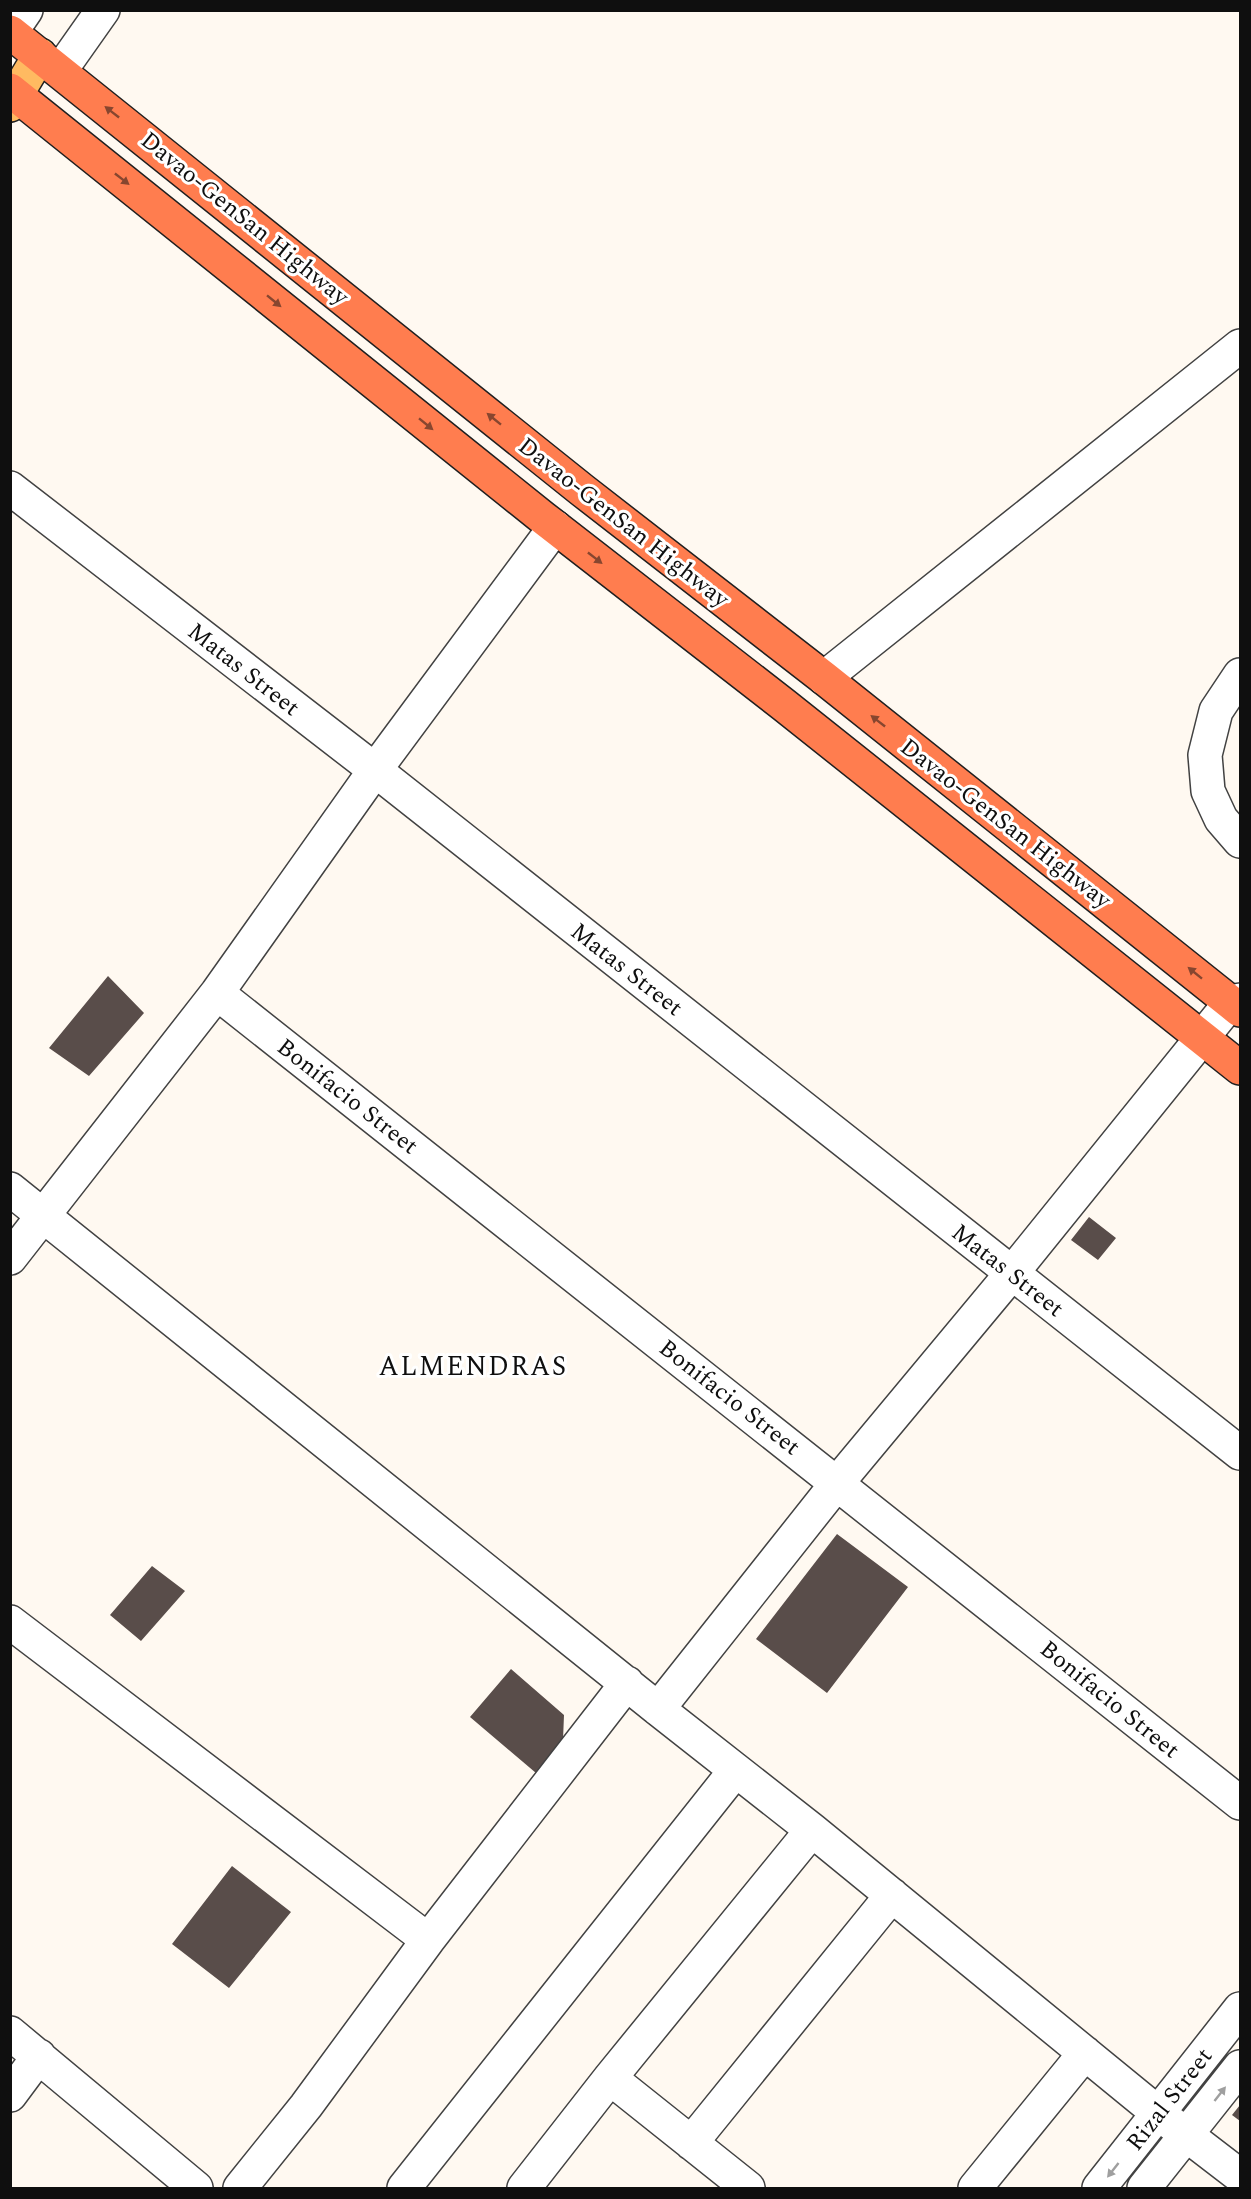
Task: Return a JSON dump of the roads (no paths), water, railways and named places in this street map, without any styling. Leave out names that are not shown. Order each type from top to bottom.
[{"type":"highway","name":"Davao-GenSan Highway","points":[[10,32],[582,490],[1237,1004]]},
{"type":"highway","name":"Davao-GenSan Highway","points":[[12,97],[1240,1068]]},
{"type":"main road","points":[[12,97],[50,63]]},
{"type":"street","points":[[10,32],[26,10]]},
{"type":"street","points":[[50,63],[103,10]]},
{"type":"street","points":[[824,678],[1240,347]]},
{"type":"street","name":"Matas Street","points":[[10,488],[375,770],[1240,1452]]},
{"type":"street","points":[[10,1258],[42,1214],[217,993],[375,770],[555,527]]},
{"type":"street","points":[[1240,675],[1216,711],[1205,755],[1208,791],[1221,819],[1240,841]]},
{"type":"street","name":"Bonifacio Street","points":[[217,993],[838,1482],[1240,1803]]},
{"type":"street","points":[[658,1709],[838,1482],[1203,1038],[1237,1004]]},
{"type":"street","points":[[10,1189],[735,1771],[812,1830],[1158,2113],[1240,2176]]},
{"type":"street","points":[[10,1622],[428,1940]]},
{"type":"street","points":[[240,2188],[306,2106],[428,1940],[627,1683]]},
{"type":"street","points":[[404,2188],[735,1771]]},
{"type":"street","points":[[524,2188],[610,2078],[812,1830]]},
{"type":"street","points":[[691,2143],[892,1895]]},
{"type":"street","name":"Rizal Street","points":[[1098,2188],[1240,2009]]},
{"type":"street","points":[[10,2033],[196,2188]]},
{"type":"street","points":[[975,2188],[1085,2053]]},
{"type":"street","points":[[10,2095],[39,2056]]},
{"type":"street","name":"Rizal Street","points":[[1144,2188],[1240,2067]]},
{"type":"street","points":[[610,2078],[748,2188]]},
{"type":"district","name":"ALMENDRAS","points":[[473,1366]]}]
